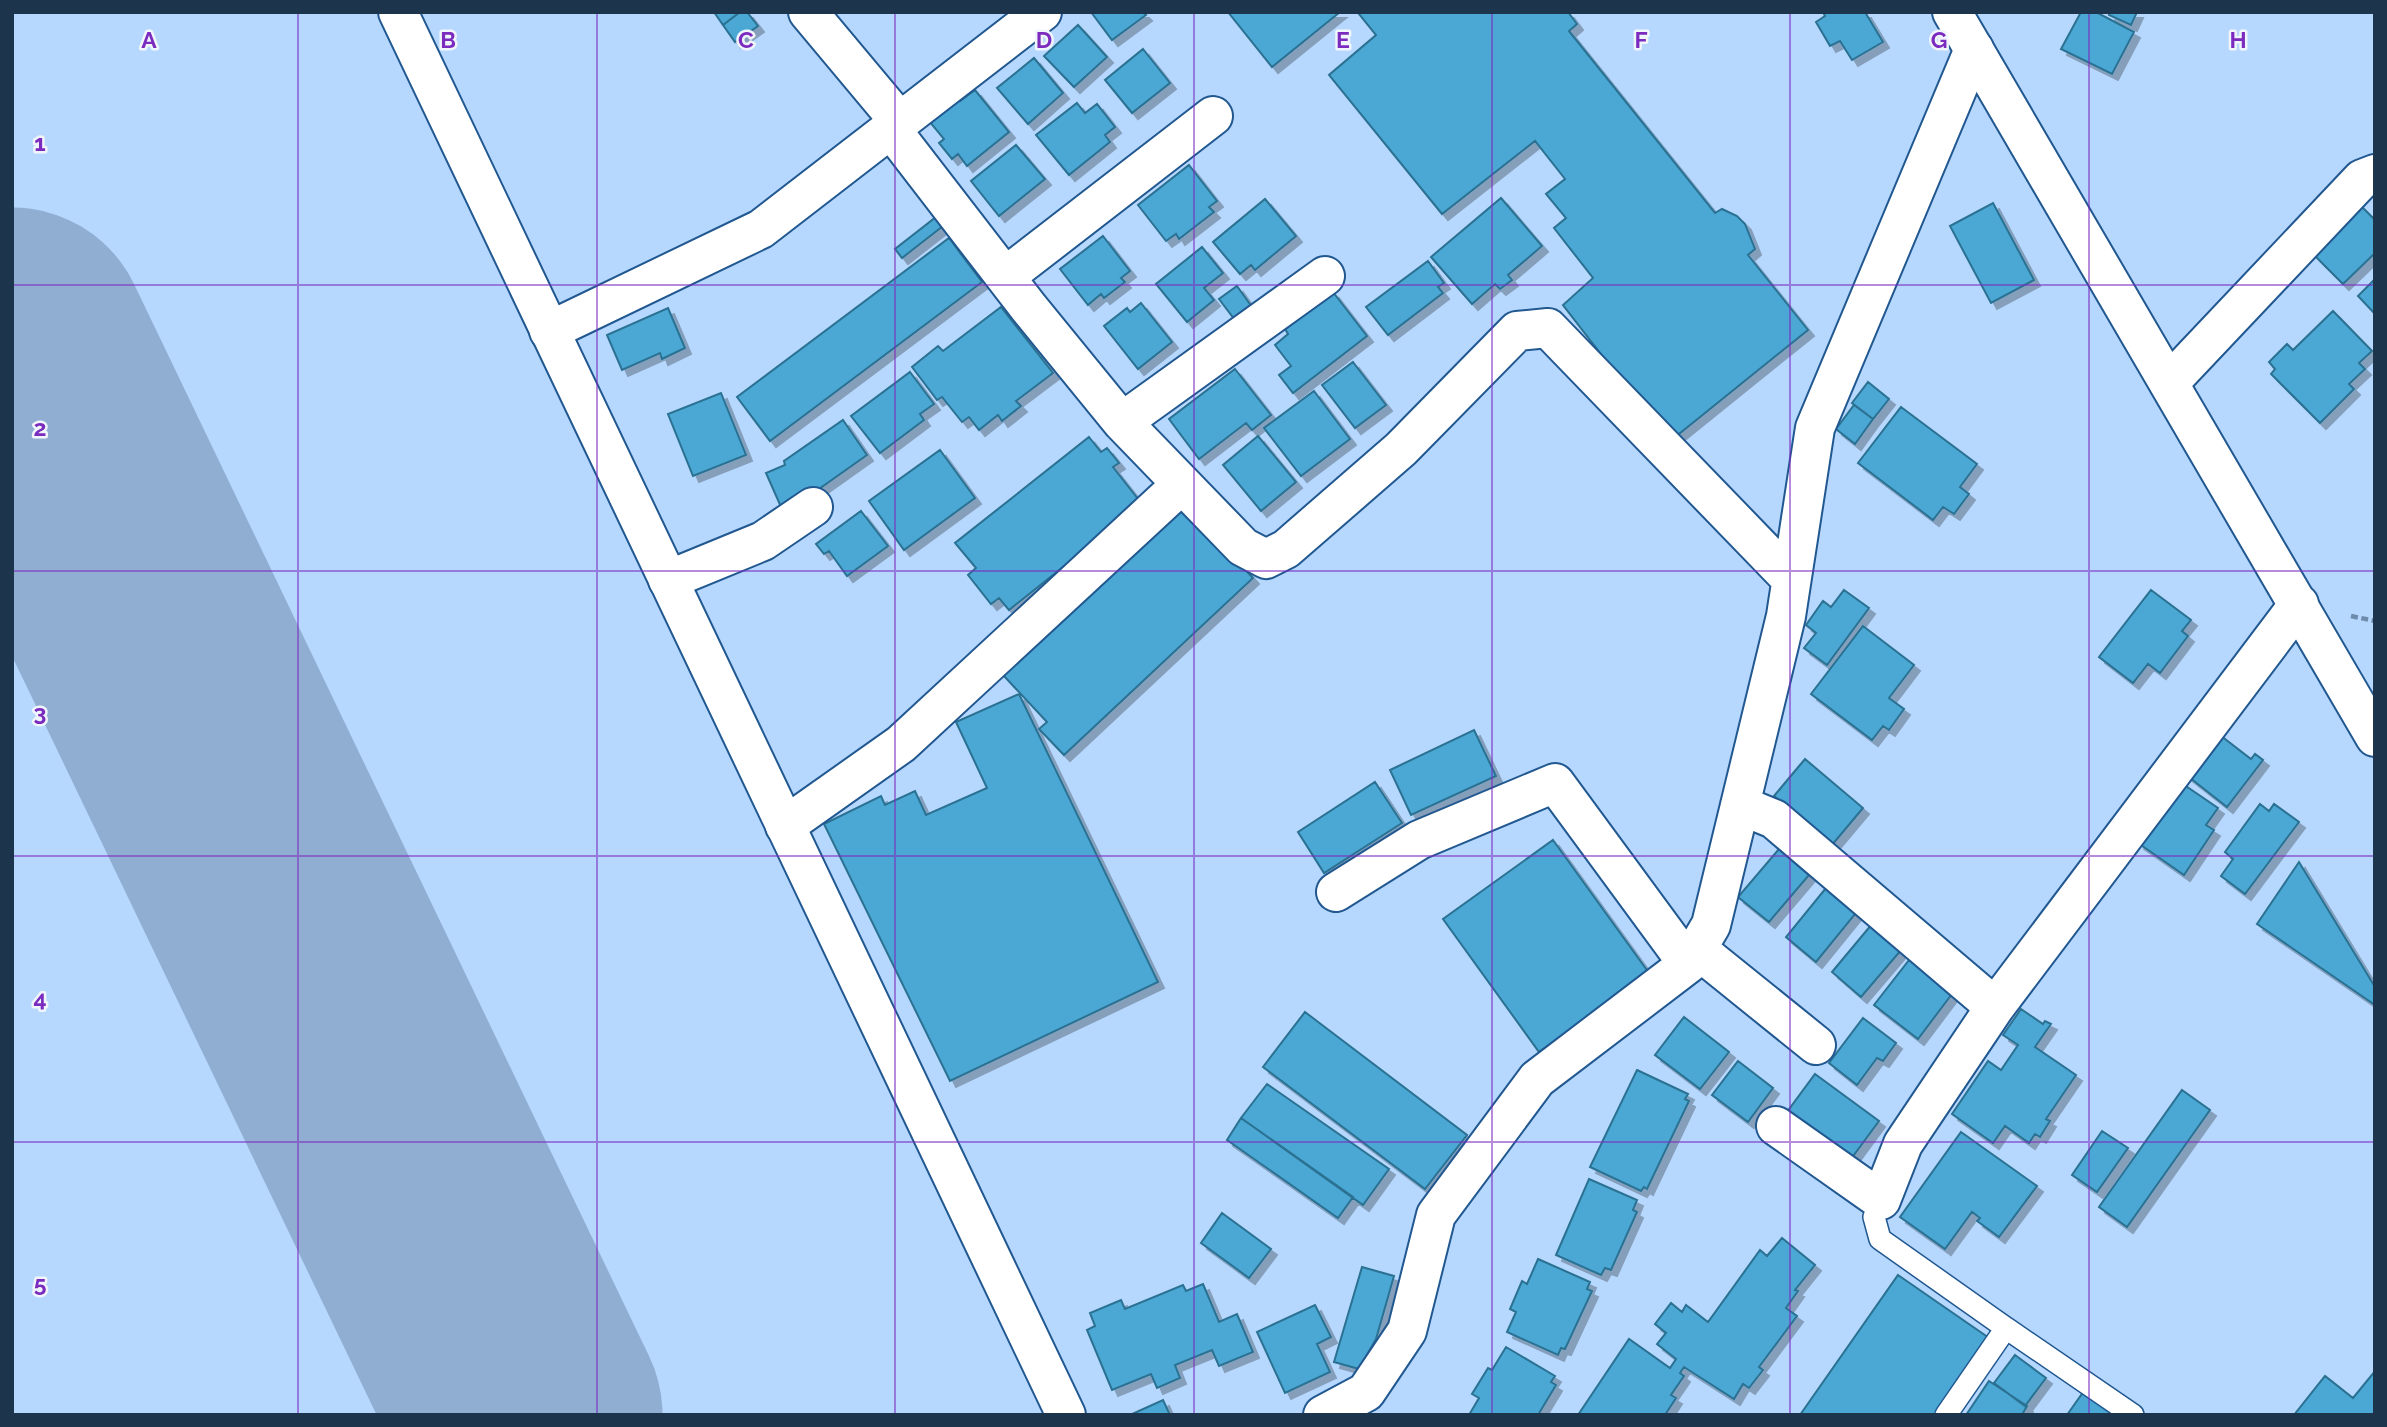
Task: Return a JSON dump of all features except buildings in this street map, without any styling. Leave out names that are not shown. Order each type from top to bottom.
[{"type":"street","points":[[398,12],[1066,1415]]},
{"type":"street","points":[[808,12],[896,125],[1006,276],[1122,422],[1243,547],[1266,559],[1286,550],[1401,449],[1517,331],[1548,328],[1790,577]]},
{"type":"street","points":[[550,331],[761,229],[1042,12]]},
{"type":"street","points":[[1952,12],[2375,737]]},
{"type":"street","points":[[1323,1415],[1366,1392],[1407,1332],[1436,1216],[1537,1079],[1693,957],[1711,925],[1786,616],[1815,428],[1974,49]]},
{"type":"street","points":[[1006,276],[1213,116]]},
{"type":"street","points":[[2169,383],[2362,179],[2375,174]]},
{"type":"street","points":[[1122,422],[1325,276]]},
{"type":"street","points":[[785,826],[901,744],[1182,484]]},
{"type":"street","points":[[668,580],[763,541],[813,507]]},
{"type":"street","points":[[1776,1126],[1881,1200],[1903,1144],[1996,1007],[2299,604]]},
{"type":"street","points":[[1336,892],[1419,840],[1555,783],[1693,957],[1816,1045]]},
{"type":"street","points":[[1740,805],[1774,819],[1996,1007]]},
{"type":"lane","points":[[1881,1200],[1874,1217],[1880,1238],[2133,1415]]},
{"type":"lane","points":[[1946,1415],[2006,1328]]},
{"type":"runway","points":[[12,343],[527,1415]]}]
